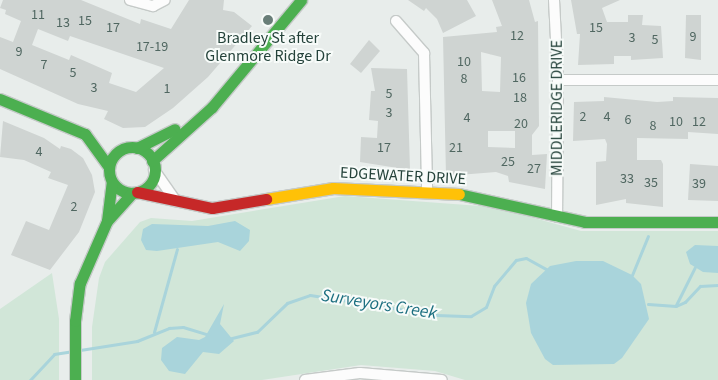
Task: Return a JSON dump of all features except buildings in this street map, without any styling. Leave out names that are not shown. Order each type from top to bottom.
[{"type":"street","points":[[130,0],[153,6],[164,0]]},
{"type":"street","points":[[107,221],[134,193],[150,183],[153,166],[212,108],[300,0]]},
{"type":"street","name":"MIDDLERIDGE DRIVE","points":[[554,0],[558,80],[557,217]]},
{"type":"street","points":[[396,21],[424,53],[427,190]]},
{"type":"street","points":[[109,168],[114,156],[176,128],[252,57]]},
{"type":"street","points":[[558,80],[718,80]]},
{"type":"street","points":[[0,98],[67,124],[92,140],[131,148],[153,166],[176,201]]},
{"type":"street","points":[[75,380],[75,337],[80,283],[107,221],[112,182],[109,168],[92,140]]},
{"type":"street","points":[[112,182],[134,193]]},
{"type":"street","name":"EDGEWATER DRIVE","points":[[134,193],[212,208],[333,188],[427,190],[483,197],[557,217],[610,224],[718,222]]},
{"type":"street","points":[[304,380],[360,373],[442,380]]},
{"type":"green space","points":[[345,196],[494,207],[581,231],[718,231],[718,380],[465,380],[435,371],[361,365],[262,380],[92,380],[92,327],[99,278],[105,262],[140,222],[151,218],[192,221]]},
{"type":"green space","points":[[52,273],[59,319],[59,380],[0,380],[0,309]]},
{"type":"water","points":[[235,221],[250,230],[249,241],[240,251],[218,242],[157,251],[146,250],[141,240],[143,229],[152,224],[208,226]]},
{"type":"water","points":[[695,245],[718,246],[718,273],[703,272],[690,264],[686,252]]},
{"type":"water","points":[[576,261],[603,261],[632,275],[641,284],[649,319],[622,358],[614,364],[553,365],[545,359],[531,333],[526,303],[531,284],[550,266]]},
{"type":"water","points":[[224,304],[220,324],[234,341],[219,354],[203,352],[185,374],[169,371],[161,360],[162,348],[177,337],[199,340],[205,337]]},
{"type":"waterway","points":[[632,275],[648,236]]},
{"type":"waterway","points":[[154,332],[177,249]]},
{"type":"waterway","name":"Surveyors Creek","points":[[228,339],[257,332],[287,303],[310,295],[436,315],[471,316],[486,307],[494,286],[516,260],[526,258],[546,269]]},
{"type":"waterway","points":[[676,305],[695,267]]},
{"type":"waterway","points":[[648,304],[676,306],[685,302],[700,286],[718,285]]},
{"type":"waterway","name":"Surveyors Creek","points":[[80,350],[137,341],[169,328],[183,327],[209,335]]},
{"type":"waterway","name":"Surveyors Creek","points":[[30,380],[54,354],[72,351]]},
{"type":"traffic: fast","points":[[152,161],[212,107],[301,0]]},
{"type":"traffic: fast","points":[[0,99],[85,134],[109,167]]},
{"type":"traffic: fast","points":[[137,148],[175,129]]},
{"type":"traffic: fast","points":[[132,147],[145,151],[151,157],[155,170],[151,183],[145,189],[132,193],[119,189],[113,183],[109,170],[113,157],[119,151],[132,147]]},
{"type":"traffic: fast","points":[[107,221],[112,182]]},
{"type":"traffic: fast","points":[[75,380],[75,321],[80,283],[107,221],[132,193]]},
{"type":"traffic: fast","points":[[459,194],[585,222],[718,222]]},
{"type":"traffic: slow","points":[[266,199],[333,188],[459,194]]},
{"type":"traffic: jam","points":[[137,192],[212,208],[266,199]]},
{"type":"place","name":"Bradley St after Glenmore Ridge Dr","points":[[268,20]]}]
